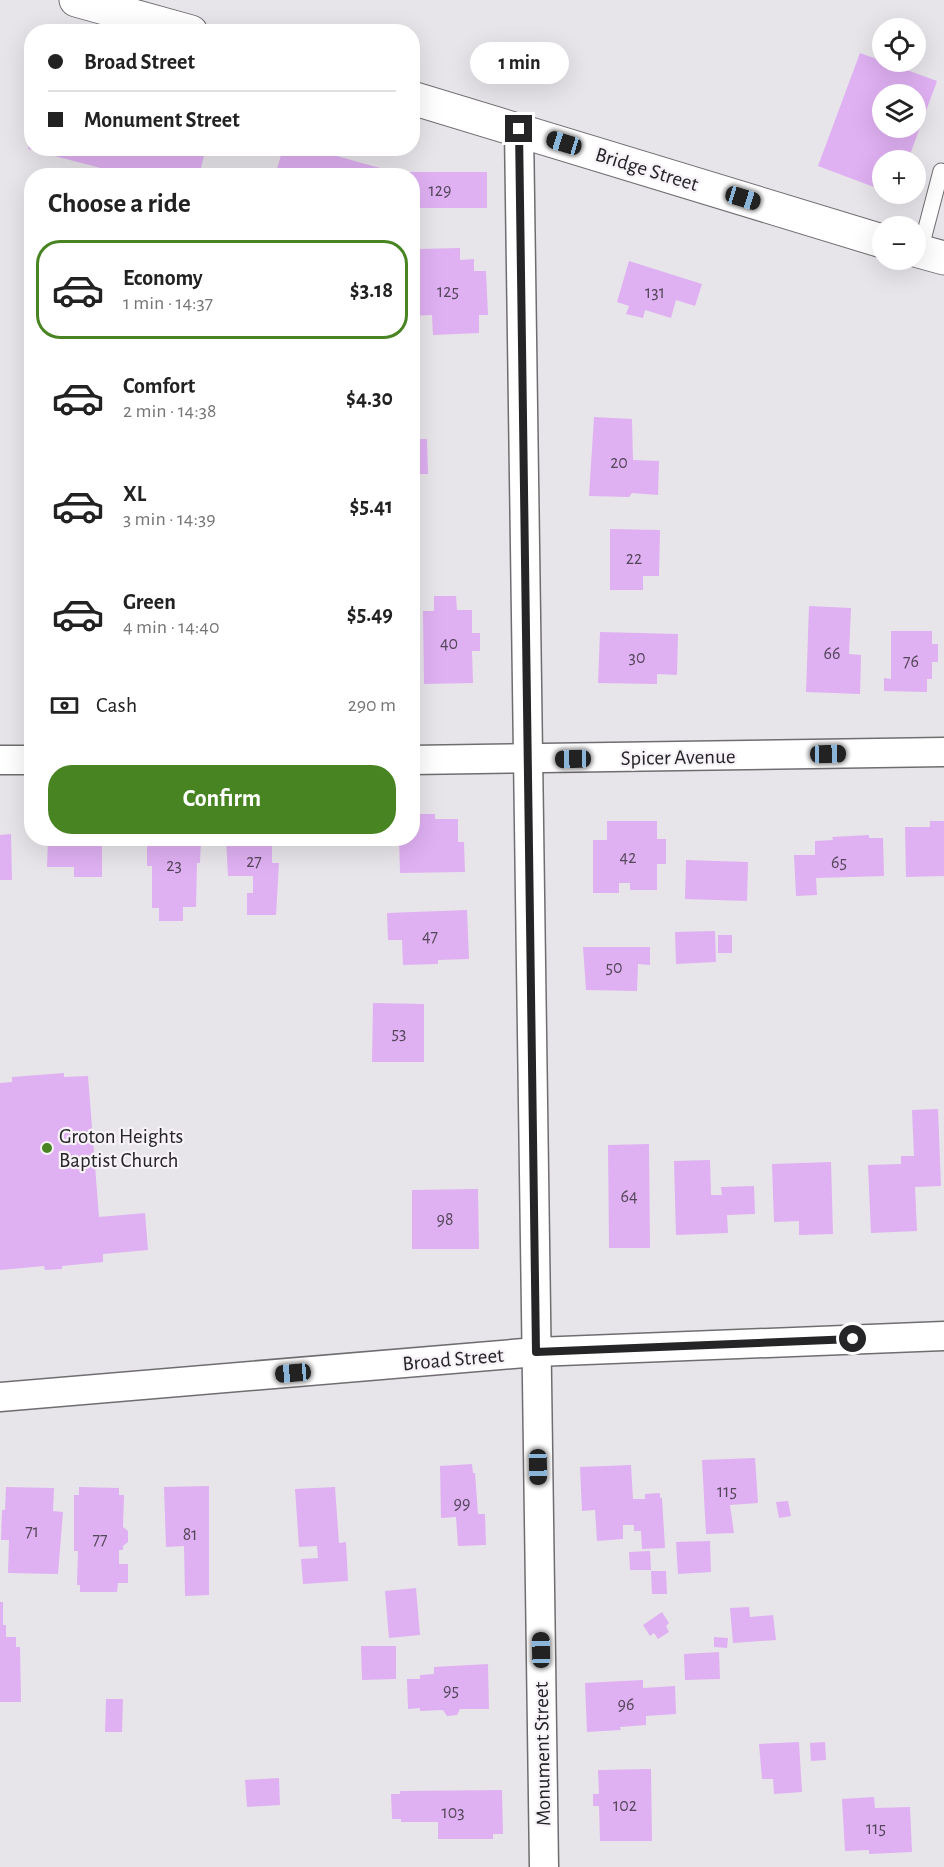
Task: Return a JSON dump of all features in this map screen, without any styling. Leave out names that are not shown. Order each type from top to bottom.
[{"type":"street","points":[[76,0],[162,24]]},
{"type":"street","name":"Bridge Street","points":[[420,100],[872,238]]},
{"type":"street","name":"Monument Street","points":[[519,129],[526,759],[544,1867]]},
{"type":"street","name":"Spicer Avenue","points":[[420,760],[944,752]]},
{"type":"street","points":[[0,760],[24,760]]},
{"type":"street","name":"Broad Street","points":[[0,1397],[536,1352],[944,1336]]},
{"type":"lane","points":[[926,253],[943,167]]},
{"type":"building","points":[[860,53],[872,57],[872,72],[912,72],[937,81],[926,111],[926,84],[872,84],[872,138],[916,138],[912,150],[872,150],[872,186],[818,166]]},
{"type":"building","points":[[55,156],[204,156],[201,168],[100,168]]},
{"type":"building","points":[[281,156],[337,156],[380,168],[277,168]]},
{"type":"building","points":[[420,172],[487,172],[487,208],[420,208]]},
{"type":"building","points":[[460,248],[460,260],[474,259],[474,271],[486,271],[488,315],[479,315],[479,333],[433,335],[432,315],[420,316],[420,249]]},
{"type":"building","points":[[629,261],[702,284],[695,306],[676,300],[671,318],[645,310],[643,318],[626,314],[629,306],[617,302]]},
{"type":"building","points":[[594,417],[632,419],[633,460],[659,461],[658,495],[632,493],[629,497],[589,496]]},
{"type":"building","points":[[420,439],[427,439],[428,474],[420,474]]},
{"type":"building","points":[[610,529],[660,530],[659,576],[643,576],[643,590],[610,590]]},
{"type":"building","points":[[434,596],[456,596],[457,610],[472,610],[472,633],[480,633],[480,651],[472,651],[473,683],[424,684],[423,611],[434,611]]},
{"type":"building","points":[[809,606],[851,608],[849,654],[861,655],[860,694],[806,692]]},
{"type":"building","points":[[891,631],[932,631],[932,644],[938,644],[938,662],[932,662],[932,679],[927,679],[927,692],[884,691],[884,678],[891,679]]},
{"type":"building","points":[[600,632],[678,634],[677,675],[657,674],[657,684],[598,683]]},
{"type":"building","points":[[420,814],[435,814],[435,819],[458,819],[458,842],[464,842],[465,872],[400,873],[399,846],[420,846]]},
{"type":"building","points":[[607,821],[657,821],[657,839],[666,839],[666,864],[657,864],[657,890],[630,890],[630,883],[619,883],[619,893],[593,893],[593,840],[607,840]]},
{"type":"building","points":[[930,821],[944,821],[944,876],[906,877],[905,827],[930,827]]},
{"type":"building","points":[[11,834],[12,880],[0,880],[0,835]]},
{"type":"building","points":[[869,835],[869,838],[883,838],[884,876],[816,878],[817,895],[796,896],[794,855],[815,855],[815,841],[833,840],[832,837]]},
{"type":"building","points":[[48,846],[102,846],[102,877],[74,877],[74,867],[47,867]]},
{"type":"building","points":[[147,846],[201,846],[200,863],[197,863],[196,907],[183,907],[183,921],[159,921],[159,908],[152,908],[152,866],[147,866]]},
{"type":"building","points":[[226,846],[272,846],[272,863],[279,863],[276,915],[247,915],[247,893],[253,893],[253,876],[228,876]]},
{"type":"building","points":[[686,860],[748,862],[747,901],[685,899]]},
{"type":"building","points":[[467,910],[469,959],[438,960],[438,964],[403,965],[402,940],[388,940],[387,913]]},
{"type":"building","points":[[715,931],[716,962],[676,964],[675,932]]},
{"type":"building","points":[[718,935],[732,935],[732,953],[718,953]]},
{"type":"building","points":[[583,947],[650,947],[650,965],[638,964],[637,991],[586,990]]},
{"type":"building","points":[[373,1003],[424,1004],[424,1062],[372,1062]]},
{"type":"building","name":"Groton Heights Baptist Church","points":[[64,1073],[64,1077],[88,1076],[99,1217],[145,1213],[148,1250],[103,1254],[103,1262],[62,1266],[62,1269],[45,1270],[44,1266],[0,1270],[0,1083],[12,1082],[12,1077]]},
{"type":"building","points":[[938,1109],[941,1186],[915,1187],[917,1231],[871,1233],[868,1165],[901,1164],[901,1156],[914,1156],[912,1110]]},
{"type":"building","points":[[649,1144],[650,1248],[609,1248],[608,1145]]},
{"type":"building","points":[[710,1160],[711,1195],[722,1195],[721,1187],[754,1186],[755,1214],[727,1215],[728,1233],[676,1235],[674,1161]]},
{"type":"building","points":[[831,1162],[833,1234],[799,1235],[799,1221],[774,1222],[772,1164]]},
{"type":"building","points":[[478,1189],[479,1249],[412,1249],[412,1190]]},
{"type":"building","points":[[755,1458],[758,1503],[730,1505],[734,1533],[706,1534],[702,1460]]},
{"type":"building","points":[[472,1464],[473,1473],[475,1473],[478,1514],[485,1514],[486,1545],[458,1546],[456,1517],[441,1518],[440,1466]]},
{"type":"building","points":[[631,1465],[633,1499],[645,1499],[645,1494],[660,1493],[665,1548],[642,1549],[641,1531],[634,1531],[634,1525],[623,1525],[623,1539],[597,1541],[595,1510],[582,1511],[580,1467]]},
{"type":"building","points":[[209,1486],[209,1595],[185,1596],[184,1546],[166,1547],[164,1487]]},
{"type":"building","points":[[6,1487],[54,1488],[53,1511],[63,1512],[58,1574],[8,1573],[9,1540],[1,1540],[2,1510],[5,1510]]},
{"type":"building","points":[[79,1487],[119,1488],[119,1495],[124,1495],[123,1527],[128,1531],[128,1542],[123,1546],[123,1550],[119,1550],[119,1564],[128,1564],[128,1583],[118,1583],[117,1592],[80,1592],[80,1585],[77,1585],[78,1551],[74,1551],[74,1495],[79,1495]]},
{"type":"building","points":[[335,1487],[339,1543],[346,1542],[348,1581],[303,1584],[301,1559],[318,1558],[317,1546],[299,1547],[295,1489]]},
{"type":"building","points":[[788,1501],[791,1516],[779,1518],[776,1502]]},
{"type":"building","points":[[710,1541],[711,1572],[678,1574],[676,1542]]},
{"type":"building","points":[[650,1551],[651,1570],[630,1570],[629,1552]]},
{"type":"building","points":[[651,1571],[666,1571],[667,1594],[652,1594]]},
{"type":"building","points":[[416,1588],[420,1635],[389,1638],[385,1591]]},
{"type":"building","points":[[0,1602],[3,1602],[3,1625],[6,1625],[6,1637],[16,1637],[16,1647],[20,1647],[21,1702],[0,1702]]},
{"type":"building","points":[[749,1607],[750,1617],[773,1615],[776,1640],[733,1643],[730,1608]]},
{"type":"building","points":[[662,1612],[669,1623],[666,1626],[669,1632],[658,1639],[654,1633],[650,1636],[643,1625]]},
{"type":"building","points":[[714,1637],[728,1638],[727,1648],[714,1647]]},
{"type":"building","points":[[361,1646],[396,1646],[396,1679],[362,1680]]},
{"type":"building","points":[[719,1652],[720,1679],[685,1680],[684,1654]]},
{"type":"building","points":[[488,1664],[489,1709],[460,1709],[457,1715],[447,1716],[443,1710],[408,1709],[407,1679],[420,1679],[420,1675],[434,1674],[434,1667]]},
{"type":"building","points":[[643,1680],[643,1688],[675,1686],[676,1714],[646,1716],[646,1725],[620,1727],[621,1730],[587,1732],[585,1683]]},
{"type":"building","points":[[106,1699],[123,1699],[122,1732],[105,1732]]},
{"type":"building","points":[[799,1742],[802,1792],[774,1794],[773,1779],[762,1779],[759,1744]]},
{"type":"building","points":[[825,1742],[826,1760],[811,1761],[810,1743]]},
{"type":"building","points":[[651,1769],[652,1841],[600,1841],[599,1806],[593,1806],[593,1794],[599,1794],[598,1770]]},
{"type":"building","points":[[279,1778],[280,1805],[247,1807],[245,1780]]},
{"type":"building","points":[[502,1790],[503,1834],[493,1834],[493,1839],[438,1839],[438,1822],[401,1822],[401,1819],[392,1819],[391,1794],[400,1794],[400,1791]]},
{"type":"building","points":[[874,1797],[875,1808],[910,1807],[912,1852],[869,1854],[869,1850],[845,1851],[842,1799]]},
{"type":"place","name":"Groton Heights Baptist Church","points":[[47,1148]]},
{"type":"route","points":[[519,129],[536,1352],[853,1339]]}]
